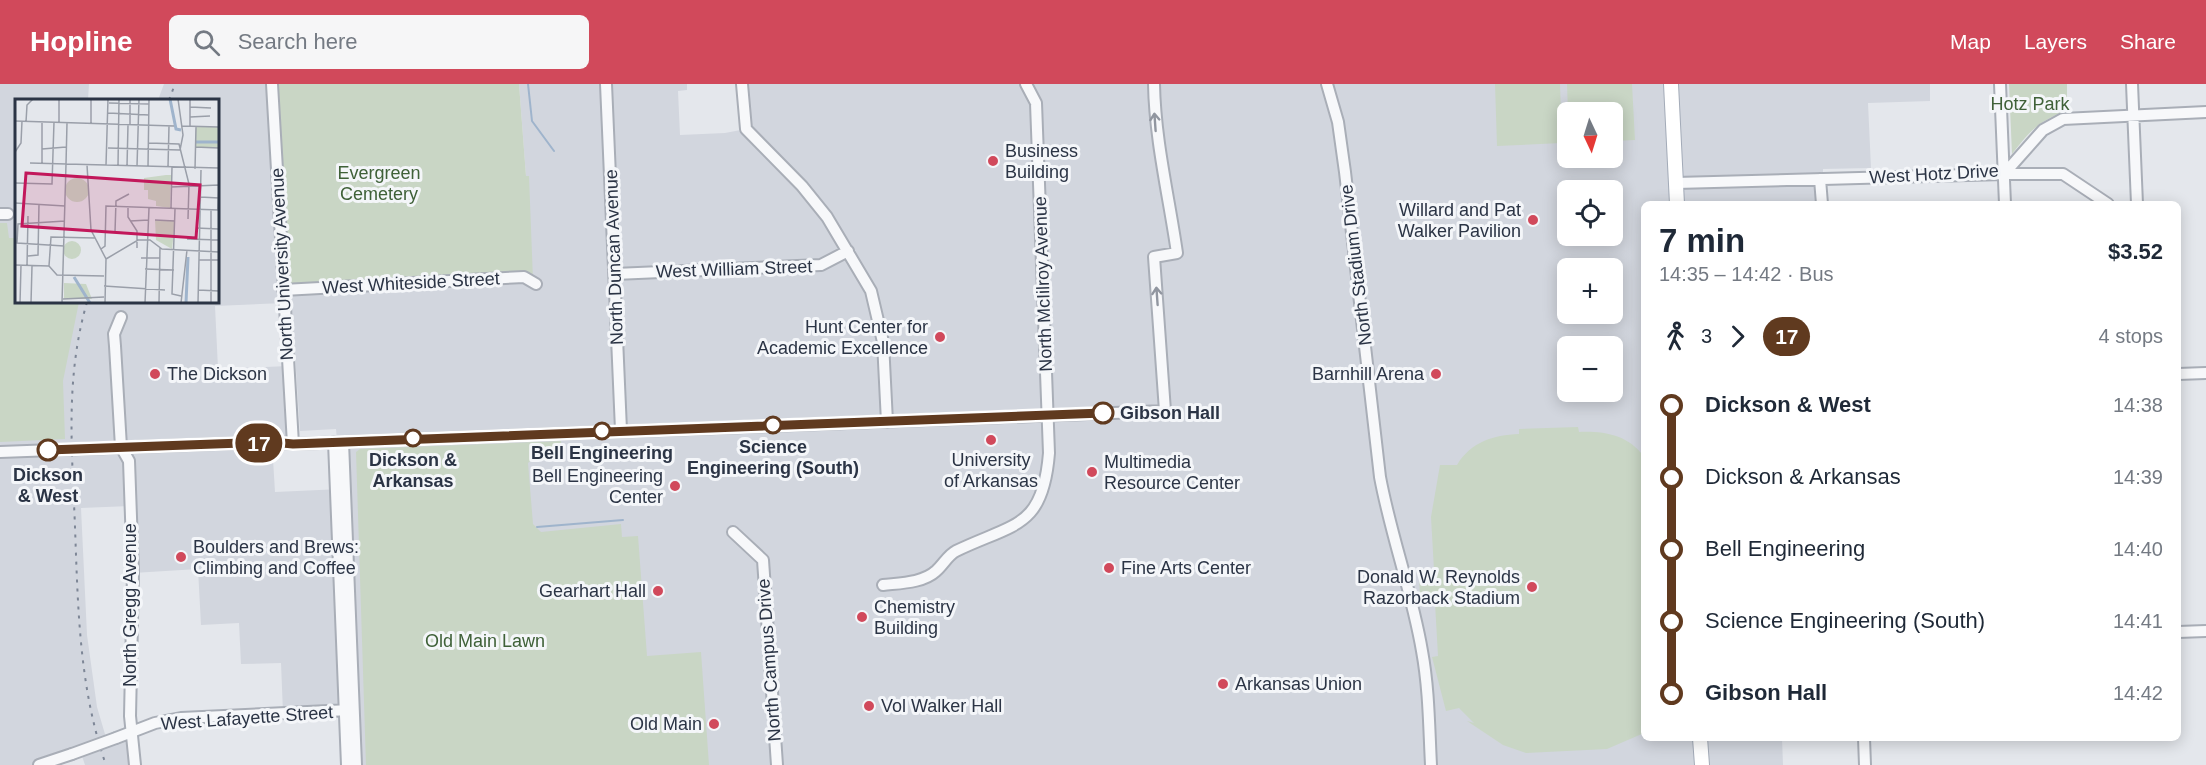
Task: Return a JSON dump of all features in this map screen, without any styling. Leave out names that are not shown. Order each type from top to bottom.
[{"type":"main road","points":[[1671,84],[1677,201]]},
{"type":"main road","points":[[1700,741],[1702,765]]},
{"type":"street","name":"North University Avenue","points":[[272,84],[293,444]]},
{"type":"street","name":"North Duncan Avenue","points":[[606,84],[621,430]]},
{"type":"street","points":[[742,84],[746,129],[802,186],[849,250],[871,291],[878,311],[884,342],[887,422]]},
{"type":"street","name":"North McIilroy Avenue","points":[[883,585],[934,573],[953,552],[1001,533],[1024,519],[1036,505],[1046,486],[1049,453],[1048,414],[1036,103],[1026,84]]},
{"type":"street","points":[[0,452],[272,442],[293,444],[1165,411],[1154,257],[1177,253],[1165,169],[1155,127],[1154,84]]},
{"type":"street","name":"North Stadium Drive","points":[[1327,84],[1338,122],[1345,172],[1380,477],[1386,511],[1422,650],[1428,692],[1431,765]]},
{"type":"street","points":[[2000,84],[2005,201]]},
{"type":"street","points":[[2132,84],[2137,201]]},
{"type":"street","name":"West Hotz Drive","points":[[1676,183],[2004,174],[2043,130],[2055,122],[2070,117],[2206,112]]},
{"type":"street","points":[[2004,174],[2063,174],[2104,201]]},
{"type":"street","points":[[1820,179],[1822,201]]},
{"type":"street","name":"West William Street","points":[[615,274],[821,265],[849,250]]},
{"type":"street","name":"West Whiteside Street","points":[[283,290],[524,277],[536,284]]},
{"type":"street","name":"North Gregg Avenue","points":[[121,317],[114,333],[121,447],[129,461],[133,573],[130,684],[135,765]]},
{"type":"street","points":[[2181,374],[2206,373]]},
{"type":"street","points":[[338,442],[350,710],[356,765]]},
{"type":"street","name":"North Campus Drive","points":[[733,532],[763,560],[777,765]]},
{"type":"street","points":[[2181,632],[2206,632]]},
{"type":"street","points":[[347,765],[350,710]]},
{"type":"street","name":"West Lafayette Street","points":[[39,765],[155,723],[181,718],[350,710]]},
{"type":"street","points":[[1864,741],[1865,765]]},
{"type":"shaded area","name":"University of Arkansas","points":[[0,84],[89,84],[88,99],[15,99],[15,303],[219,303],[219,99],[158,99],[164,84],[272,84],[284,303],[215,306],[218,369],[288,366],[293,444],[272,443],[275,492],[341,489],[336,429],[300,431],[291,294],[529,176],[526,176],[519,84],[687,84],[687,90],[678,91],[680,135],[725,133],[746,129],[742,84],[1930,84],[1930,101],[1868,103],[1871,168],[1823,169],[1822,201],[1641,201],[1641,741],[1782,741],[1783,765],[347,765],[345,711],[283,713],[281,663],[241,664],[239,623],[201,625],[198,569],[133,573],[130,506],[81,508],[87,635],[97,707],[107,741],[132,732],[135,765],[85,765],[82,756],[72,754],[39,765],[0,765]]},
{"type":"green space","name":"Evergreen Cemetery","points":[[272,84],[519,84],[526,176],[529,176],[533,280],[283,290]]},
{"type":"green space","points":[[1495,84],[1560,84],[1561,102],[1557,102],[1557,143],[1497,146]]},
{"type":"green space","points":[[1567,84],[1632,84],[1635,140],[1623,141],[1623,102],[1568,102]]},
{"type":"green space","name":"Hotz Park","points":[[2009,84],[2067,84],[2067,111],[2036,127],[2012,154]]},
{"type":"green space","points":[[0,223],[7,223],[9,238],[15,238],[15,303],[79,303],[63,381],[65,439],[0,442]]},
{"type":"green space","name":"Donald W. Reynolds Razorback Stadium","points":[[1578,427],[1579,432],[1598,432],[1623,439],[1641,454],[1641,734],[1607,749],[1526,753],[1503,745],[1467,721],[1474,723],[1459,708],[1446,711],[1432,657],[1438,656],[1435,603],[1420,603],[1419,571],[1434,570],[1431,517],[1440,465],[1457,465],[1476,445],[1492,438],[1519,434],[1519,429]]},
{"type":"green space","name":"Old Main Lawn","points":[[561,441],[562,454],[536,456],[528,463],[533,524],[541,532],[621,524],[622,537],[638,536],[647,656],[701,652],[709,765],[366,765],[356,452],[360,449]]},
{"type":"waterway","points":[[528,84],[532,121],[554,151]]},
{"type":"waterway","points":[[537,527],[623,520]]},
{"type":"railway","points":[[169,99],[175,84]]},
{"type":"railway","points":[[87,303],[75,358],[72,414],[77,588],[85,677],[90,707],[106,765]]},
{"type":"bus line","name":"17","points":[[48,450],[272,442],[293,444],[499,434],[1103,413]]},
{"type":"place","name":"Business Building","points":[[993,161]]},
{"type":"place","name":"Willard and Pat Walker Pavilion","points":[[1533,220]]},
{"type":"place","name":"Hunt Center for Academic Excellence","points":[[940,337]]},
{"type":"place","name":"The Dickson","points":[[155,374]]},
{"type":"place","name":"Barnhill Arena","points":[[1436,374]]},
{"type":"place","name":"Gibson Hall","points":[[1103,413]]},
{"type":"place","name":"Science Engineering (South)","points":[[773,425]]},
{"type":"place","name":"Bell Engineering","points":[[602,431]]},
{"type":"place","name":"Dickson & Arkansas","points":[[413,438]]},
{"type":"place","name":"University of Arkansas","points":[[991,440]]},
{"type":"place","name":"Dickson & West","points":[[48,450]]},
{"type":"place","name":"Multimedia Resource Center","points":[[1092,472]]},
{"type":"place","name":"Bell Engineering Center","points":[[675,486]]},
{"type":"place","name":"Boulders and Brews: Climbing and Coffee","points":[[181,557]]},
{"type":"place","name":"Fine Arts Center","points":[[1109,568]]},
{"type":"place","name":"Donald W. Reynolds Razorback Stadium","points":[[1532,587]]},
{"type":"place","name":"Gearhart Hall","points":[[658,591]]},
{"type":"place","name":"Chemistry Building","points":[[862,617]]},
{"type":"place","name":"Arkansas Union","points":[[1223,684]]},
{"type":"place","name":"Vol Walker Hall","points":[[869,706]]},
{"type":"place","name":"Old Main","points":[[714,724]]}]
